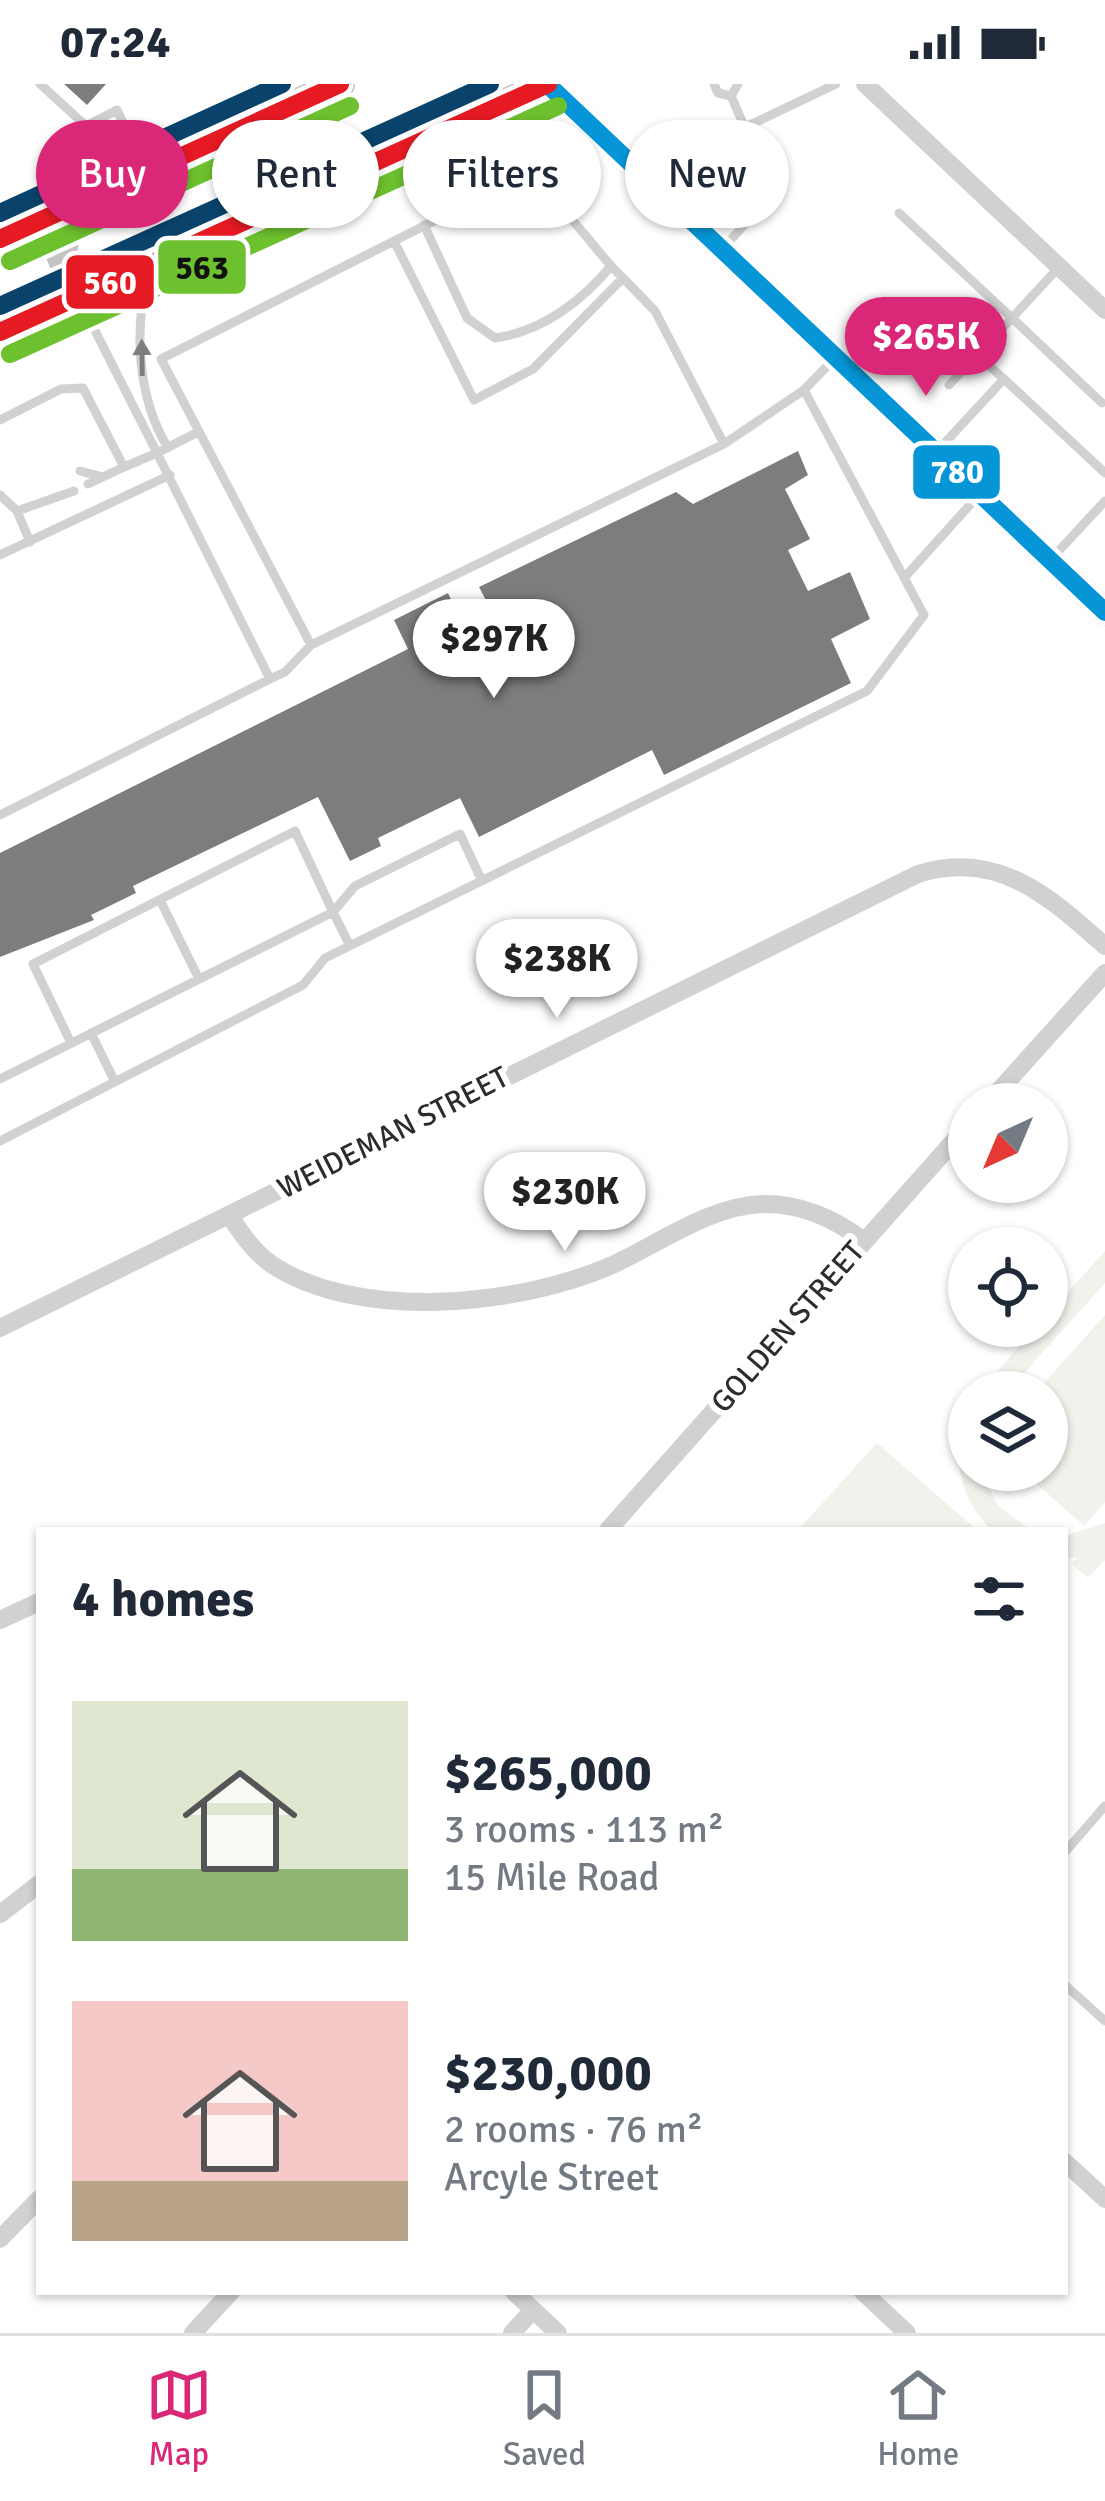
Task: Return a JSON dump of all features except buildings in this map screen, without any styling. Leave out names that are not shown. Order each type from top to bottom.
[{"type":"main road","points":[[0,332],[548,84],[625,157]]},
{"type":"main road","points":[[188,153],[335,85]]},
{"type":"main road","points":[[3,227],[36,217]]},
{"type":"main road","points":[[67,228],[61,255],[78,296]]},
{"type":"main road","points":[[700,228],[1105,612]]},
{"type":"street","points":[[865,84],[1105,310]]},
{"type":"street","name":"WEIDEMAN STREET","points":[[0,1328],[841,908],[942,866],[1005,872],[1035,886],[1105,946]]},
{"type":"street","points":[[1006,1083],[1105,973]]},
{"type":"street","name":"GOLDEN STREET","points":[[611,1527],[948,1147]]},
{"type":"street","points":[[229,1215],[259,1253],[297,1277],[352,1293],[437,1300],[545,1288],[610,1266],[730,1210],[760,1204],[811,1212],[864,1241]]},
{"type":"street","points":[[0,1620],[36,1603]]},
{"type":"street","points":[[0,1914],[36,1886]]},
{"type":"street","points":[[1068,2165],[1105,2199]]},
{"type":"street","points":[[0,2239],[36,2201]]},
{"type":"street","points":[[193,2333],[228,2295]]},
{"type":"street","points":[[517,2295],[558,2333]]},
{"type":"street","points":[[866,2295],[907,2333]]},
{"type":"street","points":[[512,2333],[533,2310]]},
{"type":"lane","points":[[40,84],[79,120]]},
{"type":"lane","points":[[260,84],[280,111]]},
{"type":"lane","points":[[714,84],[718,93],[731,96]]},
{"type":"lane","points":[[731,96],[738,84]]},
{"type":"lane","points":[[762,120],[836,84]]},
{"type":"lane","points":[[731,96],[742,120]]},
{"type":"lane","points":[[98,120],[117,110],[122,120]]},
{"type":"lane","points":[[899,214],[1102,403]]},
{"type":"lane","points":[[311,645],[161,359],[418,228]]},
{"type":"lane","points":[[425,228],[467,318],[495,338],[523,334],[579,301],[610,266]]},
{"type":"lane","points":[[583,228],[610,266],[655,311],[724,444]]},
{"type":"lane","points":[[722,249],[741,228]]},
{"type":"lane","points":[[394,241],[474,400],[533,369],[623,278]]},
{"type":"lane","points":[[151,263],[142,310],[143,385],[170,475],[270,679]]},
{"type":"lane","points":[[949,385],[1059,266]]},
{"type":"lane","points":[[78,296],[162,450]]},
{"type":"lane","points":[[977,355],[1105,473]]},
{"type":"lane","points":[[0,815],[285,672],[311,645],[724,444],[805,390],[836,356]]},
{"type":"lane","points":[[937,452],[1004,379]]},
{"type":"lane","points":[[0,420],[61,389],[83,388],[124,467]]},
{"type":"lane","points":[[0,1141],[303,986],[326,958],[867,692],[924,615],[805,390]]},
{"type":"lane","points":[[86,481],[198,432]]},
{"type":"lane","points":[[0,555],[170,475]]},
{"type":"lane","points":[[17,511],[71,489]]},
{"type":"lane","points":[[0,494],[17,511],[30,542]]},
{"type":"lane","points":[[904,578],[980,494]]},
{"type":"lane","points":[[1050,560],[1105,501]]},
{"type":"lane","points":[[71,1043],[33,964],[295,831],[350,946]]},
{"type":"lane","points":[[0,1078],[333,912],[355,886],[460,834],[482,881]]},
{"type":"lane","points":[[160,900],[199,979]]},
{"type":"lane","points":[[91,1033],[115,1082]]},
{"type":"lane","points":[[1068,1849],[1105,1806]]},
{"type":"lane","points":[[1068,1988],[1105,2021]]},
{"type":"shaded area","points":[[1105,1251],[1105,1283],[1068,1324],[1068,1292]]},
{"type":"shaded area","points":[[1105,1315],[1105,1502],[1084,1526],[1045,1491],[1068,1491],[1068,1371],[1055,1371]]},
{"type":"shaded area","points":[[1019,1347],[1047,1347],[1026,1371],[997,1371]]},
{"type":"shaded area","points":[[877,1443],[974,1527],[801,1527]]},
{"type":"shaded area","points":[[965,1491],[991,1491],[998,1506],[1027,1527],[988,1527]]},
{"type":"shaded area","points":[[1105,1523],[1105,1560],[1088,1578],[1072,1564],[1077,1557],[1068,1558],[1068,1535]]},
{"type":"transit line","points":[[0,213],[282,84]]},
{"type":"transit line","name":"560","points":[[0,239],[340,84]]},
{"type":"transit line","points":[[0,306],[490,84]]},
{"type":"transit line","name":"780","points":[[547,84],[1105,612]]},
{"type":"transit line","name":"560","points":[[0,332],[548,84]]},
{"type":"transit line","name":"563","points":[[10,261],[350,106]]},
{"type":"transit line","name":"563","points":[[10,354],[558,106]]}]
